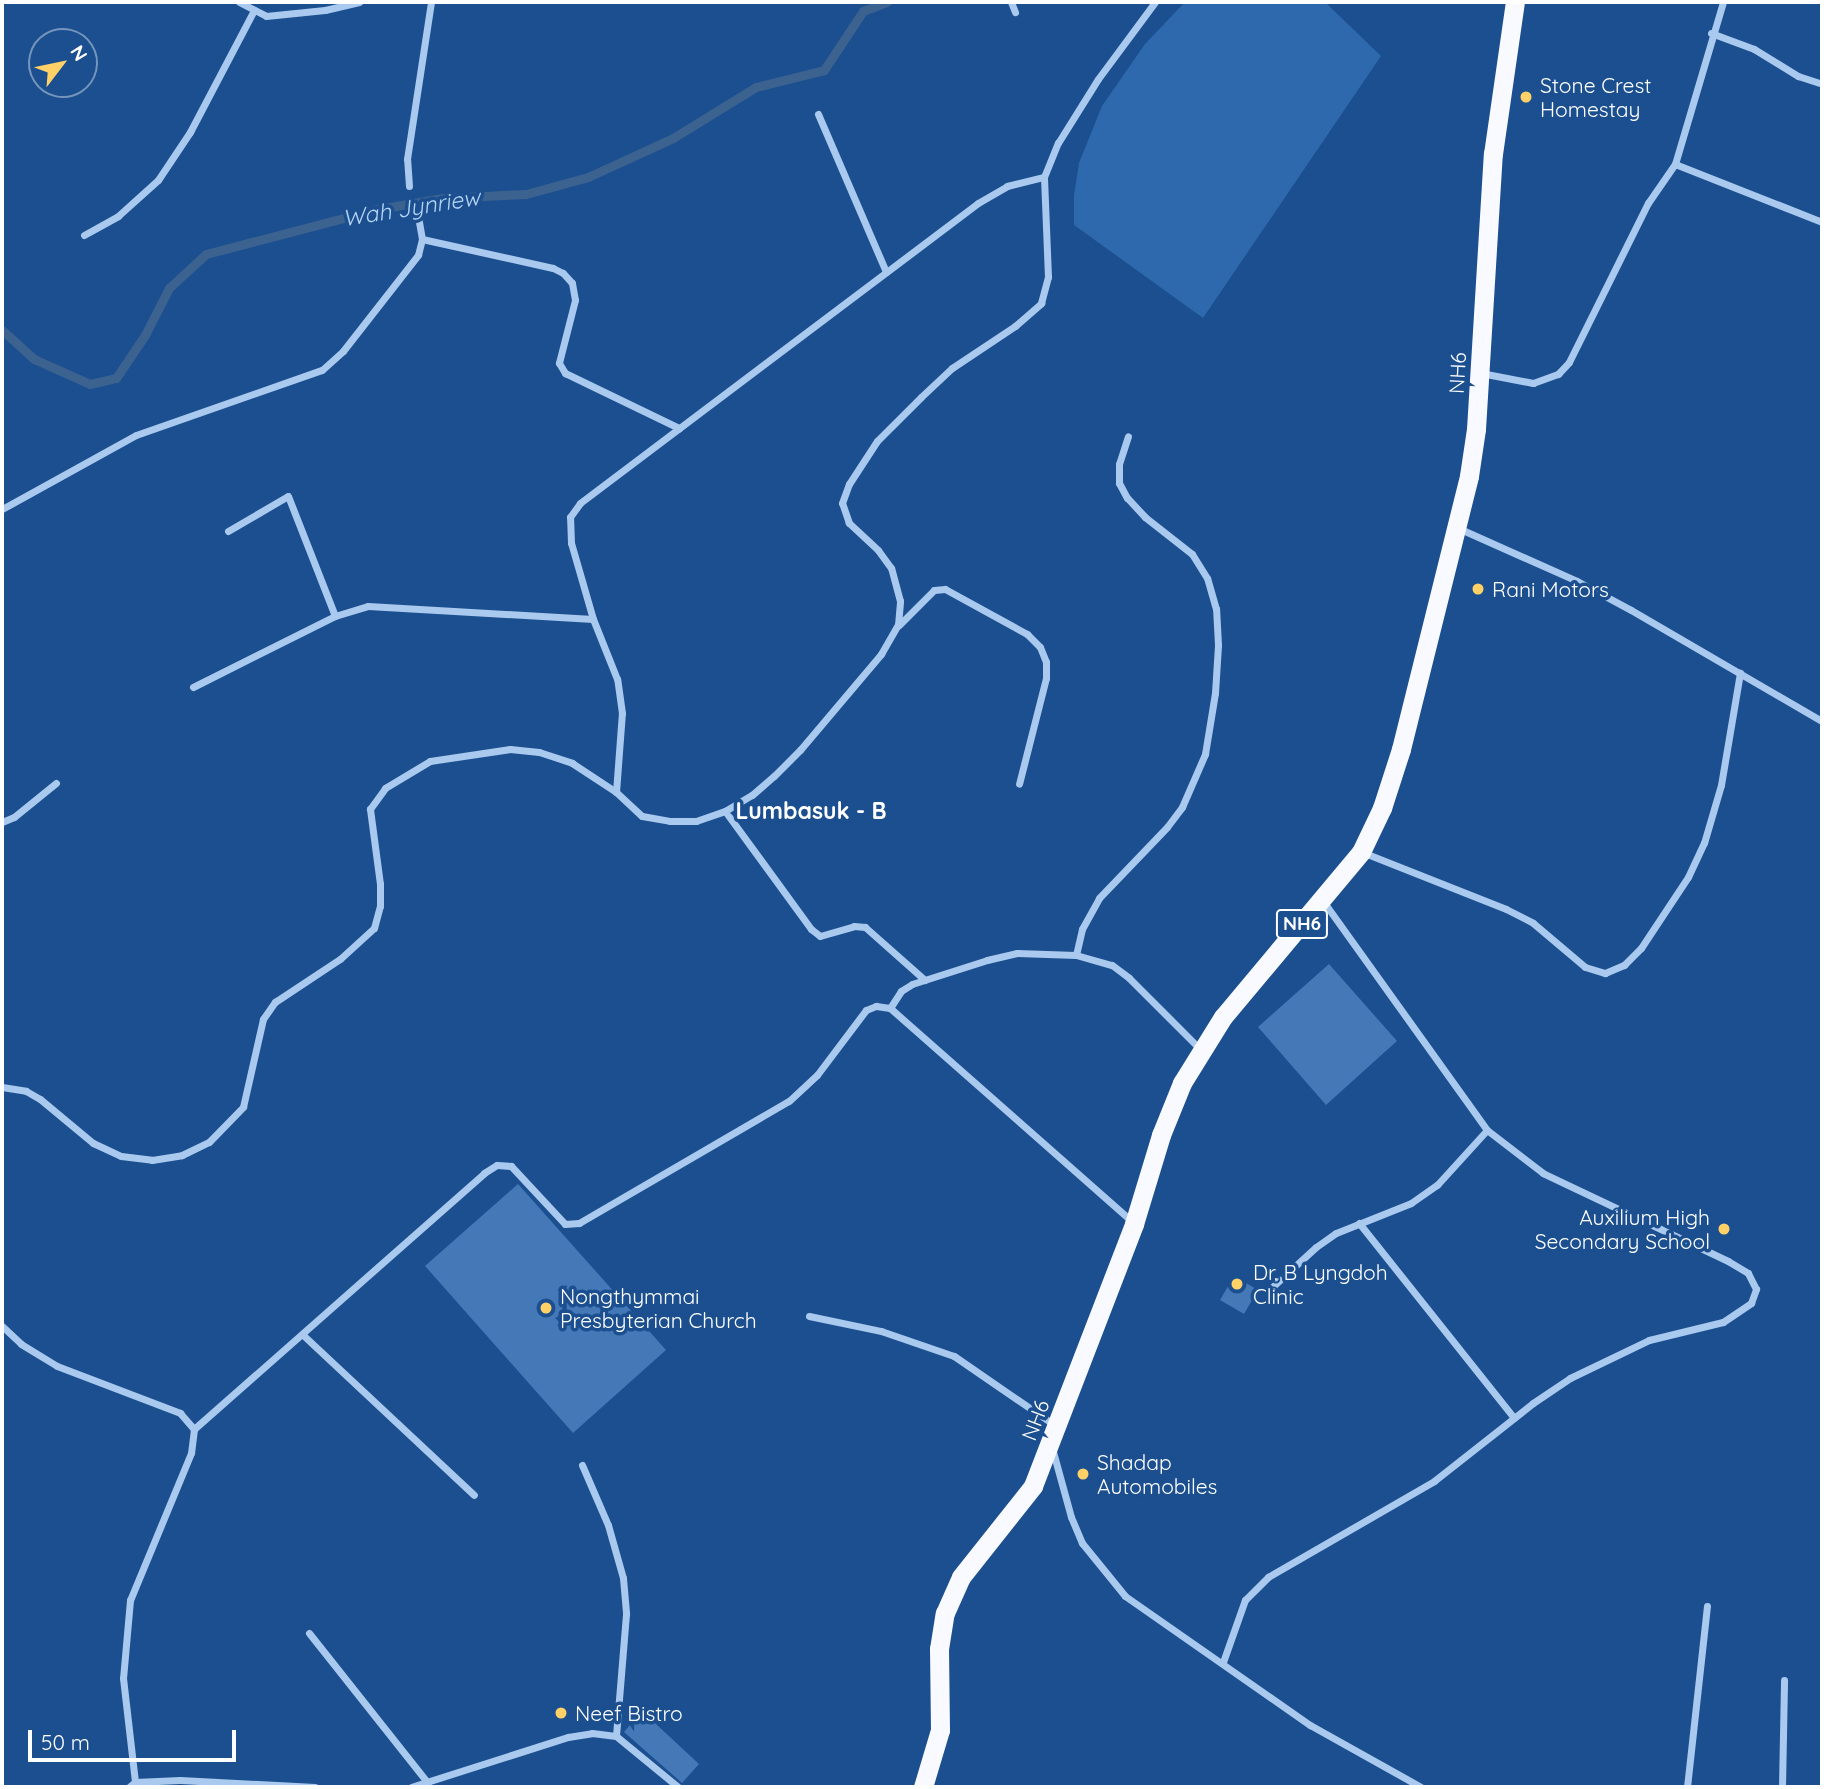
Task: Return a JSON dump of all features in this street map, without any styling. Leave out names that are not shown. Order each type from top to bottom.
[{"type":"highway","name":"NH6","points":[[923,1787],[940,1730],[939,1648],[944,1613],[961,1577],[1033,1486],[1135,1224],[1161,1135],[1182,1083],[1223,1017],[1323,901],[1361,852],[1382,808],[1401,749],[1469,476],[1480,373],[1493,154],[1515,2]]},
{"type":"street","points":[[239,2],[266,16],[284,16],[359,2]]},
{"type":"street","points":[[409,186],[407,159],[430,2]]},
{"type":"street","points":[[1011,2],[1016,12]]},
{"type":"street","points":[[898,625],[900,601],[891,568],[878,550],[849,523],[842,503],[849,484],[877,441],[921,397],[952,368],[1016,326],[1041,303],[1048,276],[1044,177],[1058,143],[1098,79],[1155,2]]},
{"type":"street","points":[[1480,373],[1533,383],[1558,374],[1569,362],[1648,204],[1675,164],[1711,33],[1723,2]]},
{"type":"street","points":[[84,235],[118,216],[158,180],[190,132],[254,10]]},
{"type":"street","points":[[1711,33],[1754,49],[1798,76],[1822,84]]},
{"type":"street","points":[[817,114],[886,272]]},
{"type":"street","points":[[1675,164],[1822,222]]},
{"type":"street","points":[[616,792],[622,713],[617,679],[593,619],[571,542],[570,517],[580,503],[595,490],[997,192],[1044,177]]},
{"type":"street","points":[[2,509],[136,435],[322,370],[343,351],[418,256],[422,239],[418,217]]},
{"type":"street","points":[[422,239],[553,268],[563,273],[572,283],[575,300],[559,363],[565,373],[679,428]]},
{"type":"street","points":[[1076,955],[1082,929],[1099,898],[1167,828],[1182,807],[1205,754],[1215,693],[1218,645],[1216,608],[1207,578],[1192,554],[1144,517],[1127,498],[1119,483],[1119,464],[1128,436]]},
{"type":"street","points":[[228,531],[288,496],[335,616]]},
{"type":"street","points":[[1455,527],[1577,581],[1822,721]]},
{"type":"street","points":[[2,1087],[26,1091],[40,1098],[93,1143],[121,1156],[152,1160],[182,1155],[209,1142],[243,1107],[263,1019],[275,1002],[340,959],[374,928],[380,906],[380,884],[370,809],[385,788],[430,761],[510,749],[540,752],[572,763],[616,792],[642,816],[670,821],[696,821],[724,811],[752,795],[800,750],[881,654],[898,625],[934,590],[946,589],[1027,634],[1040,647],[1046,662],[1046,678],[1019,784]]},
{"type":"street","points":[[193,687],[335,616],[368,606],[400,605],[593,619]]},
{"type":"street","points":[[1361,852],[1524,918],[1557,941],[1585,967],[1605,973],[1624,965],[1641,948],[1688,877],[1704,843],[1721,785],[1740,673]]},
{"type":"street","points":[[2,822],[14,817],[55,783]]},
{"type":"street","points":[[724,811],[811,929],[820,936],[855,926],[865,927],[925,980]]},
{"type":"street","points":[[1223,1662],[1245,1600],[1255,1587],[1401,1503],[1570,1378],[1649,1340],[1730,1318],[1751,1303],[1756,1289],[1748,1273],[1728,1261],[1543,1173],[1487,1130],[1323,901]]},
{"type":"street","points":[[890,1007],[901,991],[925,980],[1017,953],[1076,955],[1112,965],[1129,978],[1201,1050]]},
{"type":"street","points":[[315,1787],[180,1780],[132,1785],[123,1678],[130,1600],[191,1453],[194,1429],[484,1173],[497,1165],[512,1166],[565,1224],[579,1223],[789,1101],[817,1075],[866,1010],[876,1006],[890,1007],[1135,1224]]},
{"type":"street","points":[[1270,1289],[1316,1247],[1336,1233],[1411,1203],[1437,1185],[1487,1130]]},
{"type":"street","points":[[1359,1223],[1514,1418]]},
{"type":"street","points":[[809,1316],[881,1331],[954,1356],[1054,1434],[1071,1517],[1082,1543],[1125,1596],[1310,1725],[1421,1787]]},
{"type":"street","points":[[2,1326],[21,1344],[58,1366],[180,1413],[194,1429]]},
{"type":"street","points":[[303,1335],[474,1495]]},
{"type":"street","points":[[582,1465],[608,1525],[623,1578],[625,1627],[616,1736]]},
{"type":"street","points":[[1688,1787],[1707,1606]]},
{"type":"street","points":[[309,1633],[428,1783]]},
{"type":"street","points":[[1782,1787],[1784,1680]]},
{"type":"street","points":[[411,1787],[568,1737],[592,1734],[616,1736],[678,1787]]},
{"type":"shaded area","points":[[1185,2],[1325,2],[1381,56],[1203,318],[1074,225],[1074,195],[1079,163],[1102,106],[1145,44]]},
{"type":"building","points":[[1329,964],[1397,1041],[1326,1105],[1258,1027]]},
{"type":"building","name":"Nongthymmai Presbyterian Church","points":[[518,1184],[666,1350],[573,1433],[425,1266]]},
{"type":"building","points":[[1234,1276],[1258,1290],[1244,1314],[1220,1300]]},
{"type":"building","points":[[642,1711],[699,1764],[682,1783],[624,1732]]},
{"type":"waterway","name":"Wah Jynriew","points":[[2,330],[34,359],[90,384],[116,378],[145,335],[169,288],[206,254],[378,209],[443,198],[526,194],[588,177],[673,138],[756,87],[824,70],[863,11],[887,2]]},
{"type":"place","name":"Stone Crest Homestay","points":[[1526,97]]},
{"type":"place","name":"Rani Motors","points":[[1478,589]]},
{"type":"place","name":"Auxilium High Secondary School","points":[[1724,1229]]},
{"type":"place","name":"Dr. B Lyngdoh Clinic","points":[[1237,1284]]},
{"type":"place","name":"Nongthymmai Presbyterian Church","points":[[546,1308]]},
{"type":"place","name":"Shadap Automobiles","points":[[1083,1474]]},
{"type":"place","name":"Neef Bistro","points":[[561,1713]]},
{"type":"district","name":"Lumbasuk - B","points":[[811,811]]}]
